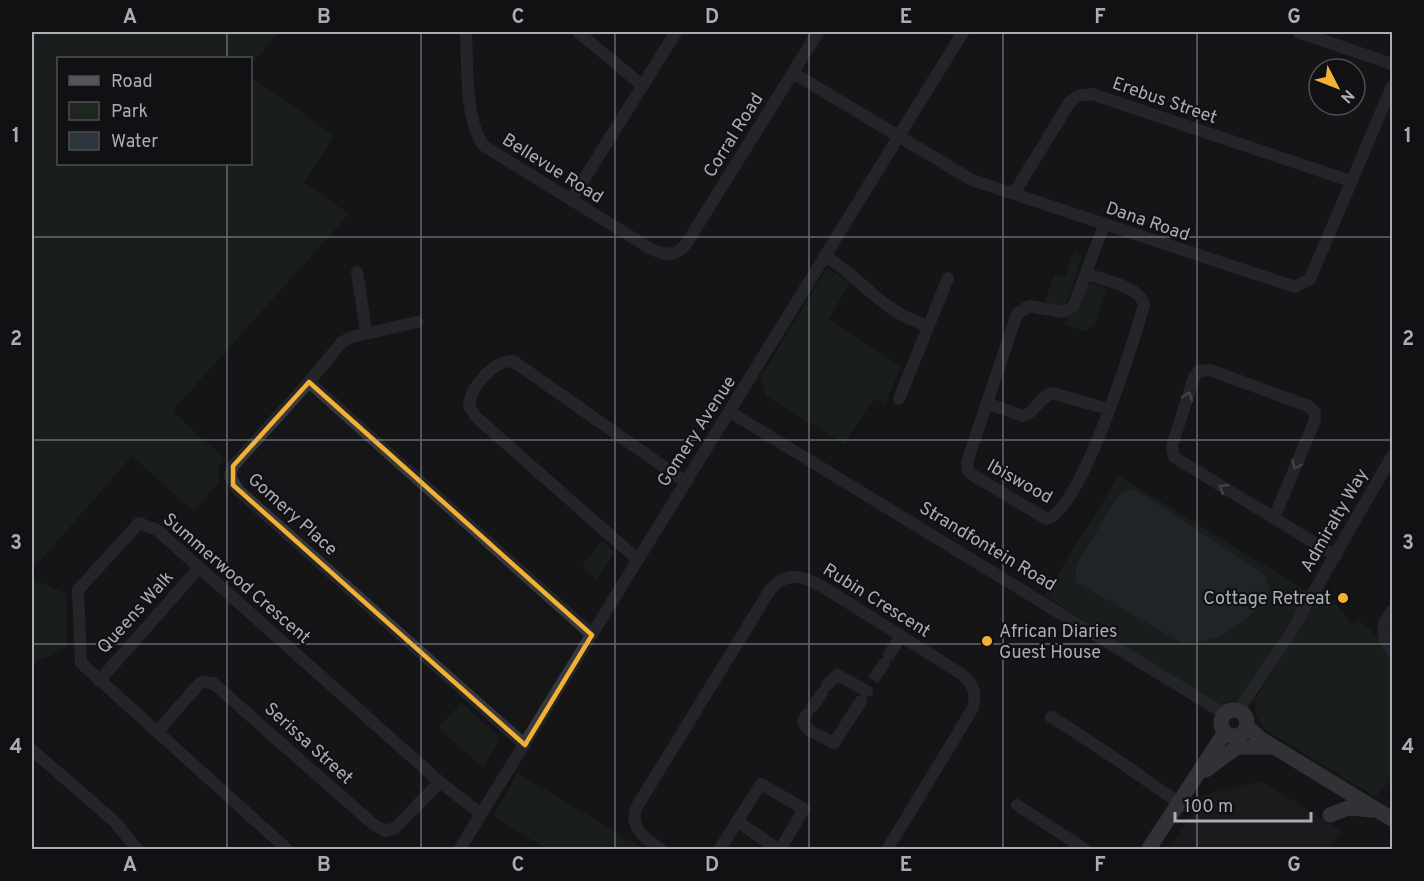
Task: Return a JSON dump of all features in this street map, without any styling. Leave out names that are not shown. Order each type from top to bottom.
[{"type":"main road","name":"Strandfontein Road","points":[[1236,723],[1386,815]]},
{"type":"main road","name":"Admiralty Way","points":[[1148,849],[1181,805],[1236,723]]},
{"type":"main road","name":"Admiralty Way","points":[[1159,849],[1181,805],[1236,723]]},
{"type":"main road","points":[[1204,772],[1237,747],[1276,748]]},
{"type":"main road","points":[[1330,815],[1348,808],[1386,815]]},
{"type":"street","name":"Bellevue Road","points":[[466,32],[472,117],[480,140],[492,152],[651,249],[665,255],[675,254]]},
{"type":"street","points":[[578,32],[643,86]]},
{"type":"street","points":[[571,201],[676,32]]},
{"type":"street","name":"Corral Road","points":[[675,254],[688,241],[818,32]]},
{"type":"street","name":"Gomery Avenue","points":[[459,849],[963,32]]},
{"type":"street","points":[[1298,32],[1392,64]]},
{"type":"street","name":"Dana Road","points":[[793,73],[898,138],[972,180],[1295,287],[1310,279],[1392,86]]},
{"type":"street","name":"Erebus Street","points":[[1014,193],[1070,102],[1078,96],[1092,94],[1350,181]]},
{"type":"street","name":"Ibiswood","points":[[1087,274],[1131,290],[1144,302],[1086,470],[1061,510],[1047,519],[968,471],[967,462],[1017,314],[1029,306],[1062,312],[1071,310],[1076,303],[1104,225]]},
{"type":"street","points":[[825,256],[854,275],[874,298],[891,310],[928,326]]},
{"type":"street","points":[[357,272],[366,332]]},
{"type":"street","points":[[899,399],[948,278]]},
{"type":"street","name":"Gomery Place","points":[[417,322],[366,332],[342,342],[233,466],[230,474],[233,485],[525,745]]},
{"type":"street","points":[[637,559],[476,417],[469,406],[474,390],[496,365],[504,361],[513,361],[684,481]]},
{"type":"street","points":[[1274,518],[1315,420],[1315,412],[1308,406],[1210,370],[1199,371],[1194,377],[1172,452],[1179,461],[1336,556]]},
{"type":"street","points":[[309,382],[592,635]]},
{"type":"street","points":[[988,404],[1023,417],[1034,410],[1045,395],[1052,393],[1108,410]]},
{"type":"street","name":"Strandfontein Road","points":[[730,412],[1236,723]]},
{"type":"street","name":"Admiralty Way","points":[[1236,723],[1336,556],[1392,456]]},
{"type":"street","name":"Summerwood Crescent","points":[[288,849],[83,667],[80,658],[77,595],[90,576],[140,523],[157,530],[440,782],[481,814]]},
{"type":"street","name":"Queens Walk","points":[[99,681],[199,568]]},
{"type":"street","name":"Rubin Crescent","points":[[662,849],[639,832],[634,817],[636,808],[776,582],[793,575],[804,577],[967,678],[975,697],[973,708],[887,849]]},
{"type":"street","points":[[1392,611],[1383,627],[1384,639],[1392,650]]},
{"type":"street","points":[[874,679],[837,675],[810,710],[803,722],[806,728],[834,742],[874,679],[901,636]]},
{"type":"street","name":"Serissa Street","points":[[157,732],[198,685],[202,682],[213,683],[374,825],[386,831],[395,828],[440,782]]},
{"type":"street","points":[[1051,717],[1111,753],[1144,781],[1181,805]]},
{"type":"street","points":[[32,750],[114,821],[138,849]]},
{"type":"street","points":[[719,849],[760,784],[802,807],[803,813],[780,849],[737,821]]},
{"type":"street","points":[[1017,805],[1086,849]]},
{"type":"highlighted area","points":[[309,382],[592,635],[525,745],[233,485],[233,466]]},
{"type":"shaded area","points":[[1261,781],[1342,831],[1330,849],[1169,850],[1203,795]]},
{"type":"green space","points":[[32,32],[280,32],[252,63],[252,57],[57,57],[57,165],[252,165],[252,79],[334,135],[304,183],[349,214],[172,411],[225,459],[218,467],[219,483],[193,511],[132,456],[32,570]]},
{"type":"green space","points":[[1074,252],[1082,255],[1068,300],[1061,308],[1044,305],[1054,274],[1065,277]]},
{"type":"green space","points":[[827,268],[850,283],[828,319],[901,366],[885,404],[873,399],[844,444],[766,396],[761,377]]},
{"type":"green space","points":[[1085,282],[1107,289],[1094,328],[1090,327],[1088,332],[1064,325]]},
{"type":"green space","points":[[1119,476],[1308,592],[1236,705],[1216,706],[1045,595]]},
{"type":"green space","points":[[602,541],[614,552],[597,580],[582,566]]},
{"type":"green space","points":[[32,578],[66,594],[67,647],[32,664]]},
{"type":"green space","points":[[1324,590],[1352,624],[1358,619],[1381,640],[1392,657],[1392,779],[1375,797],[1266,730],[1256,716],[1255,700]]},
{"type":"green space","points":[[461,703],[498,736],[497,745],[483,767],[438,728]]},
{"type":"green space","points":[[518,773],[643,849],[547,849],[493,816]]},
{"type":"water","points":[[1135,489],[1264,574],[1269,586],[1269,595],[1241,623],[1220,636],[1182,643],[1076,582],[1076,566],[1117,497]]},
{"type":"tunnel","points":[[873,680],[879,671]]},
{"type":"place","name":"Cottage Retreat","points":[[1343,598]]},
{"type":"place","name":"African Diaries Guest House","points":[[987,641]]}]
